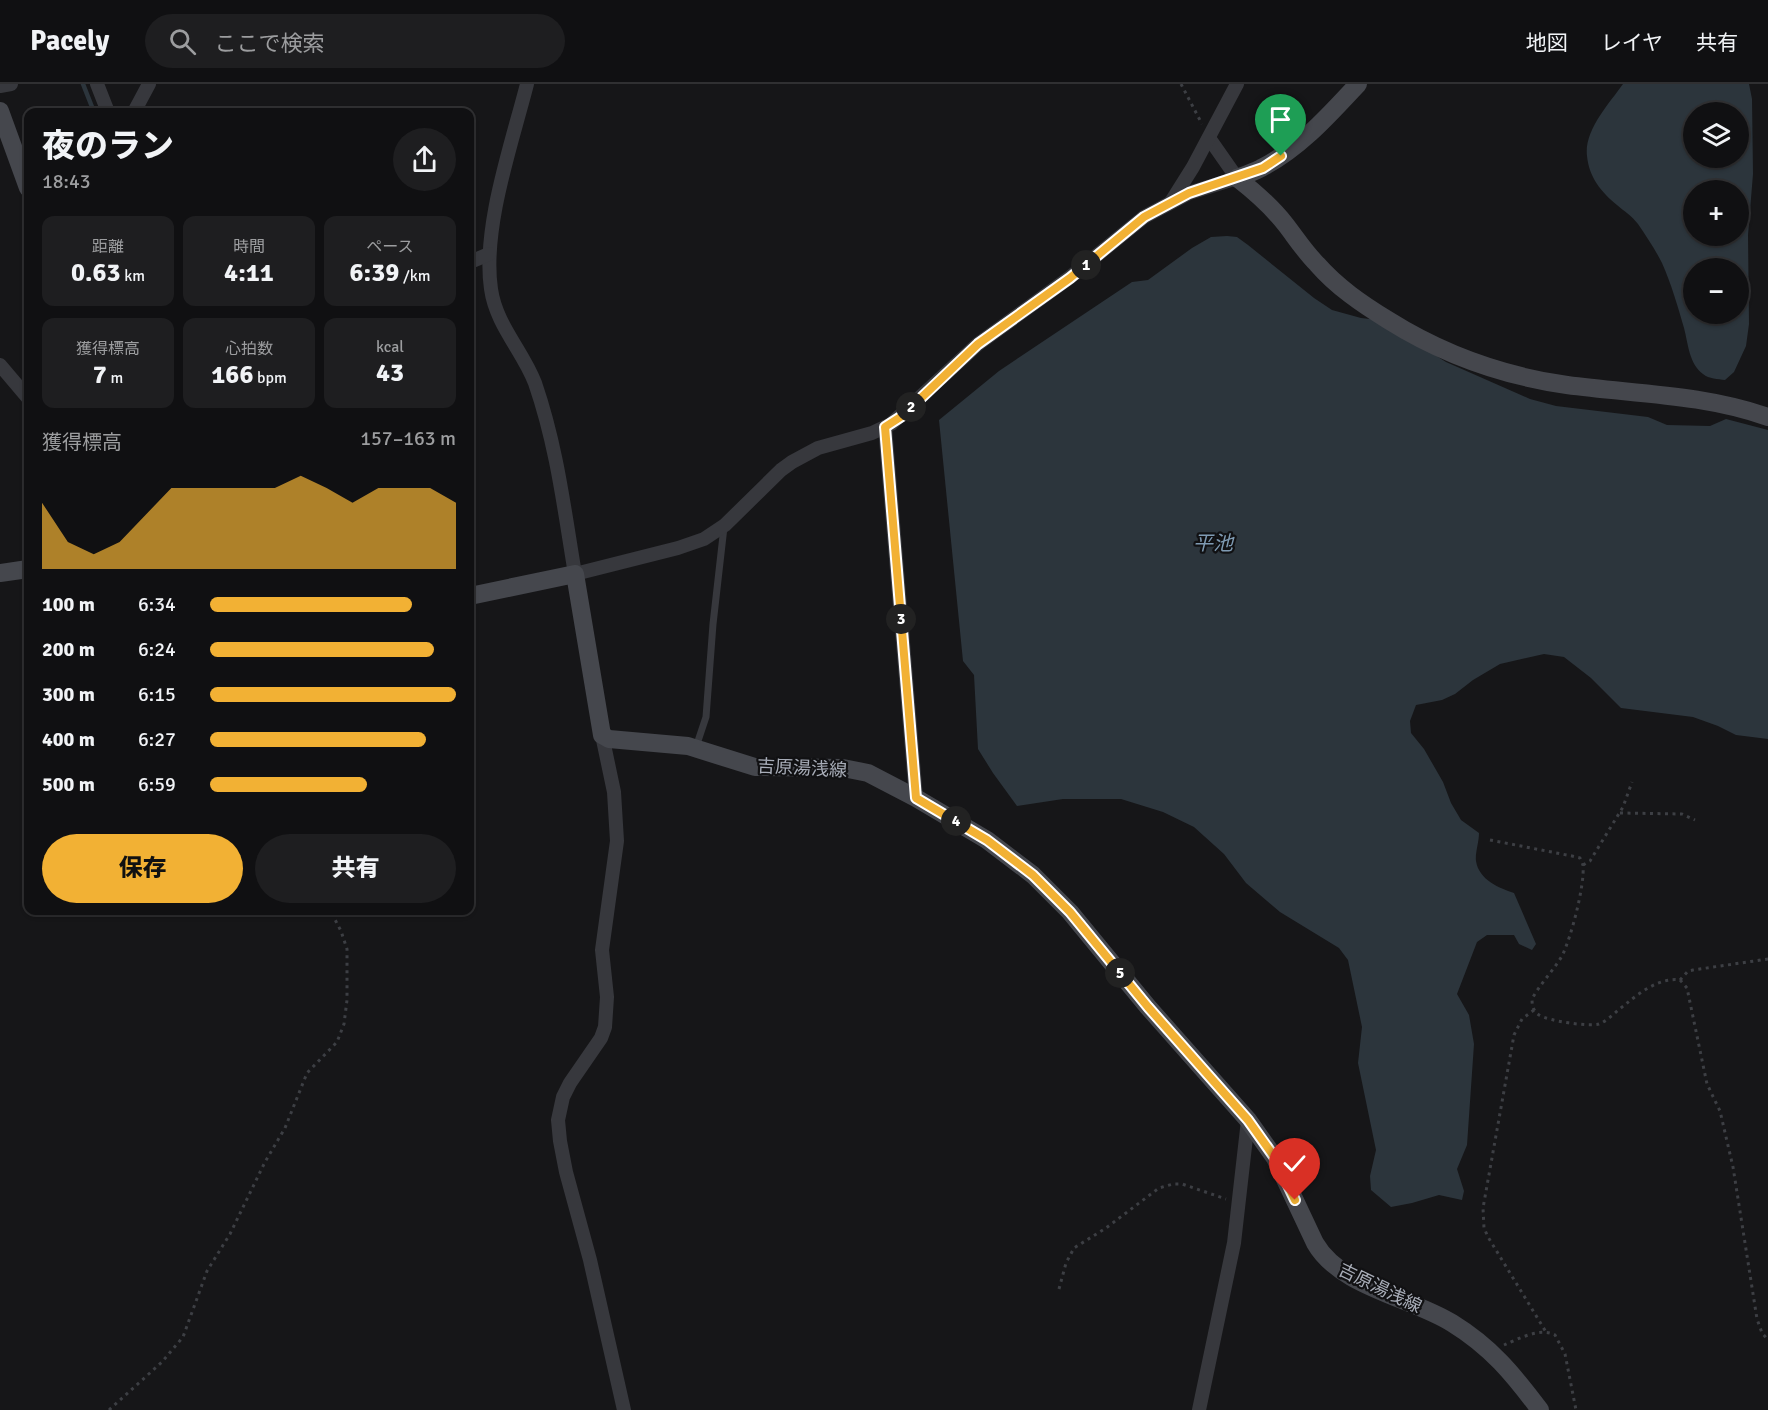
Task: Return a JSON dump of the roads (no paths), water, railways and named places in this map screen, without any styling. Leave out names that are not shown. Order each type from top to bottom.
[{"type":"main road","points":[[1358,84],[1291,149],[1263,168],[1237,178],[1268,204],[1317,266],[1347,292],[1391,322],[1448,351],[1494,368],[1542,380],[1695,399],[1768,417]]},
{"type":"main road","points":[[0,111],[24,177]]},
{"type":"main road","points":[[0,573],[24,570]]},
{"type":"main road","points":[[474,595],[575,574],[602,735]]},
{"type":"main road","name":"吉原湯浅線","points":[[602,735],[609,739],[696,747],[755,767],[843,768],[858,771],[879,778],[987,840],[1033,875],[1070,912],[1148,1007],[1248,1120],[1275,1158],[1321,1255],[1329,1263],[1352,1277],[1449,1321],[1491,1351],[1512,1373],[1540,1410]]},
{"type":"street","points":[[0,86],[11,84]]},
{"type":"street","points":[[97,84],[106,108]]},
{"type":"street","points":[[136,108],[149,84]]},
{"type":"street","points":[[527,84],[501,186],[489,254],[491,291],[504,328],[534,380],[556,455],[575,574],[704,539],[725,525],[781,470],[797,459],[818,448],[885,427],[902,416],[978,344],[1070,278],[1144,217],[1200,188],[1237,178],[1209,138]]},
{"type":"street","points":[[1171,202],[1209,138],[1237,84]]},
{"type":"street","points":[[474,260],[489,254]]},
{"type":"street","points":[[0,366],[24,393]]},
{"type":"street","points":[[885,427],[916,798]]},
{"type":"street","points":[[602,735],[614,792],[617,821],[616,857],[610,883],[602,950],[607,997],[605,1027],[601,1038],[570,1083],[563,1097],[558,1120],[566,1172],[590,1260],[624,1410]]},
{"type":"street","points":[[1199,1410],[1226,1285],[1240,1203],[1248,1120]]},
{"type":"lane","points":[[696,747],[706,717],[713,624],[725,525]]},
{"type":"water","points":[[1623,84],[1749,84],[1752,99],[1753,174],[1749,223],[1749,180],[1683,180],[1683,246],[1748,246],[1748,258],[1683,258],[1683,324],[1749,324],[1746,346],[1734,372],[1725,380],[1705,376],[1698,370],[1690,353],[1674,295],[1659,258],[1638,224],[1606,195],[1590,171],[1587,146],[1593,127]]},
{"type":"water","name":"平池","points":[[1211,237],[1237,237],[1332,310],[1379,320],[1446,362],[1530,399],[1556,406],[1648,417],[1667,425],[1710,426],[1726,419],[1768,430],[1768,739],[1736,735],[1693,717],[1621,708],[1591,678],[1564,657],[1544,654],[1500,664],[1455,694],[1442,700],[1416,705],[1410,721],[1411,733],[1424,749],[1443,782],[1461,820],[1479,833],[1476,858],[1478,868],[1490,882],[1514,893],[1536,944],[1532,950],[1519,944],[1514,935],[1487,935],[1477,942],[1457,994],[1469,1015],[1474,1044],[1467,1145],[1457,1169],[1464,1191],[1462,1200],[1439,1195],[1391,1207],[1371,1190],[1370,1176],[1376,1150],[1358,1063],[1362,1027],[1348,960],[1339,948],[1280,912],[1246,883],[1224,854],[1194,827],[1163,812],[1121,799],[1063,799],[1017,806],[978,749],[974,675],[963,661],[939,420],[999,371],[1132,282],[1148,280]]},
{"type":"waterway","points":[[83,84],[92,108]]}]
